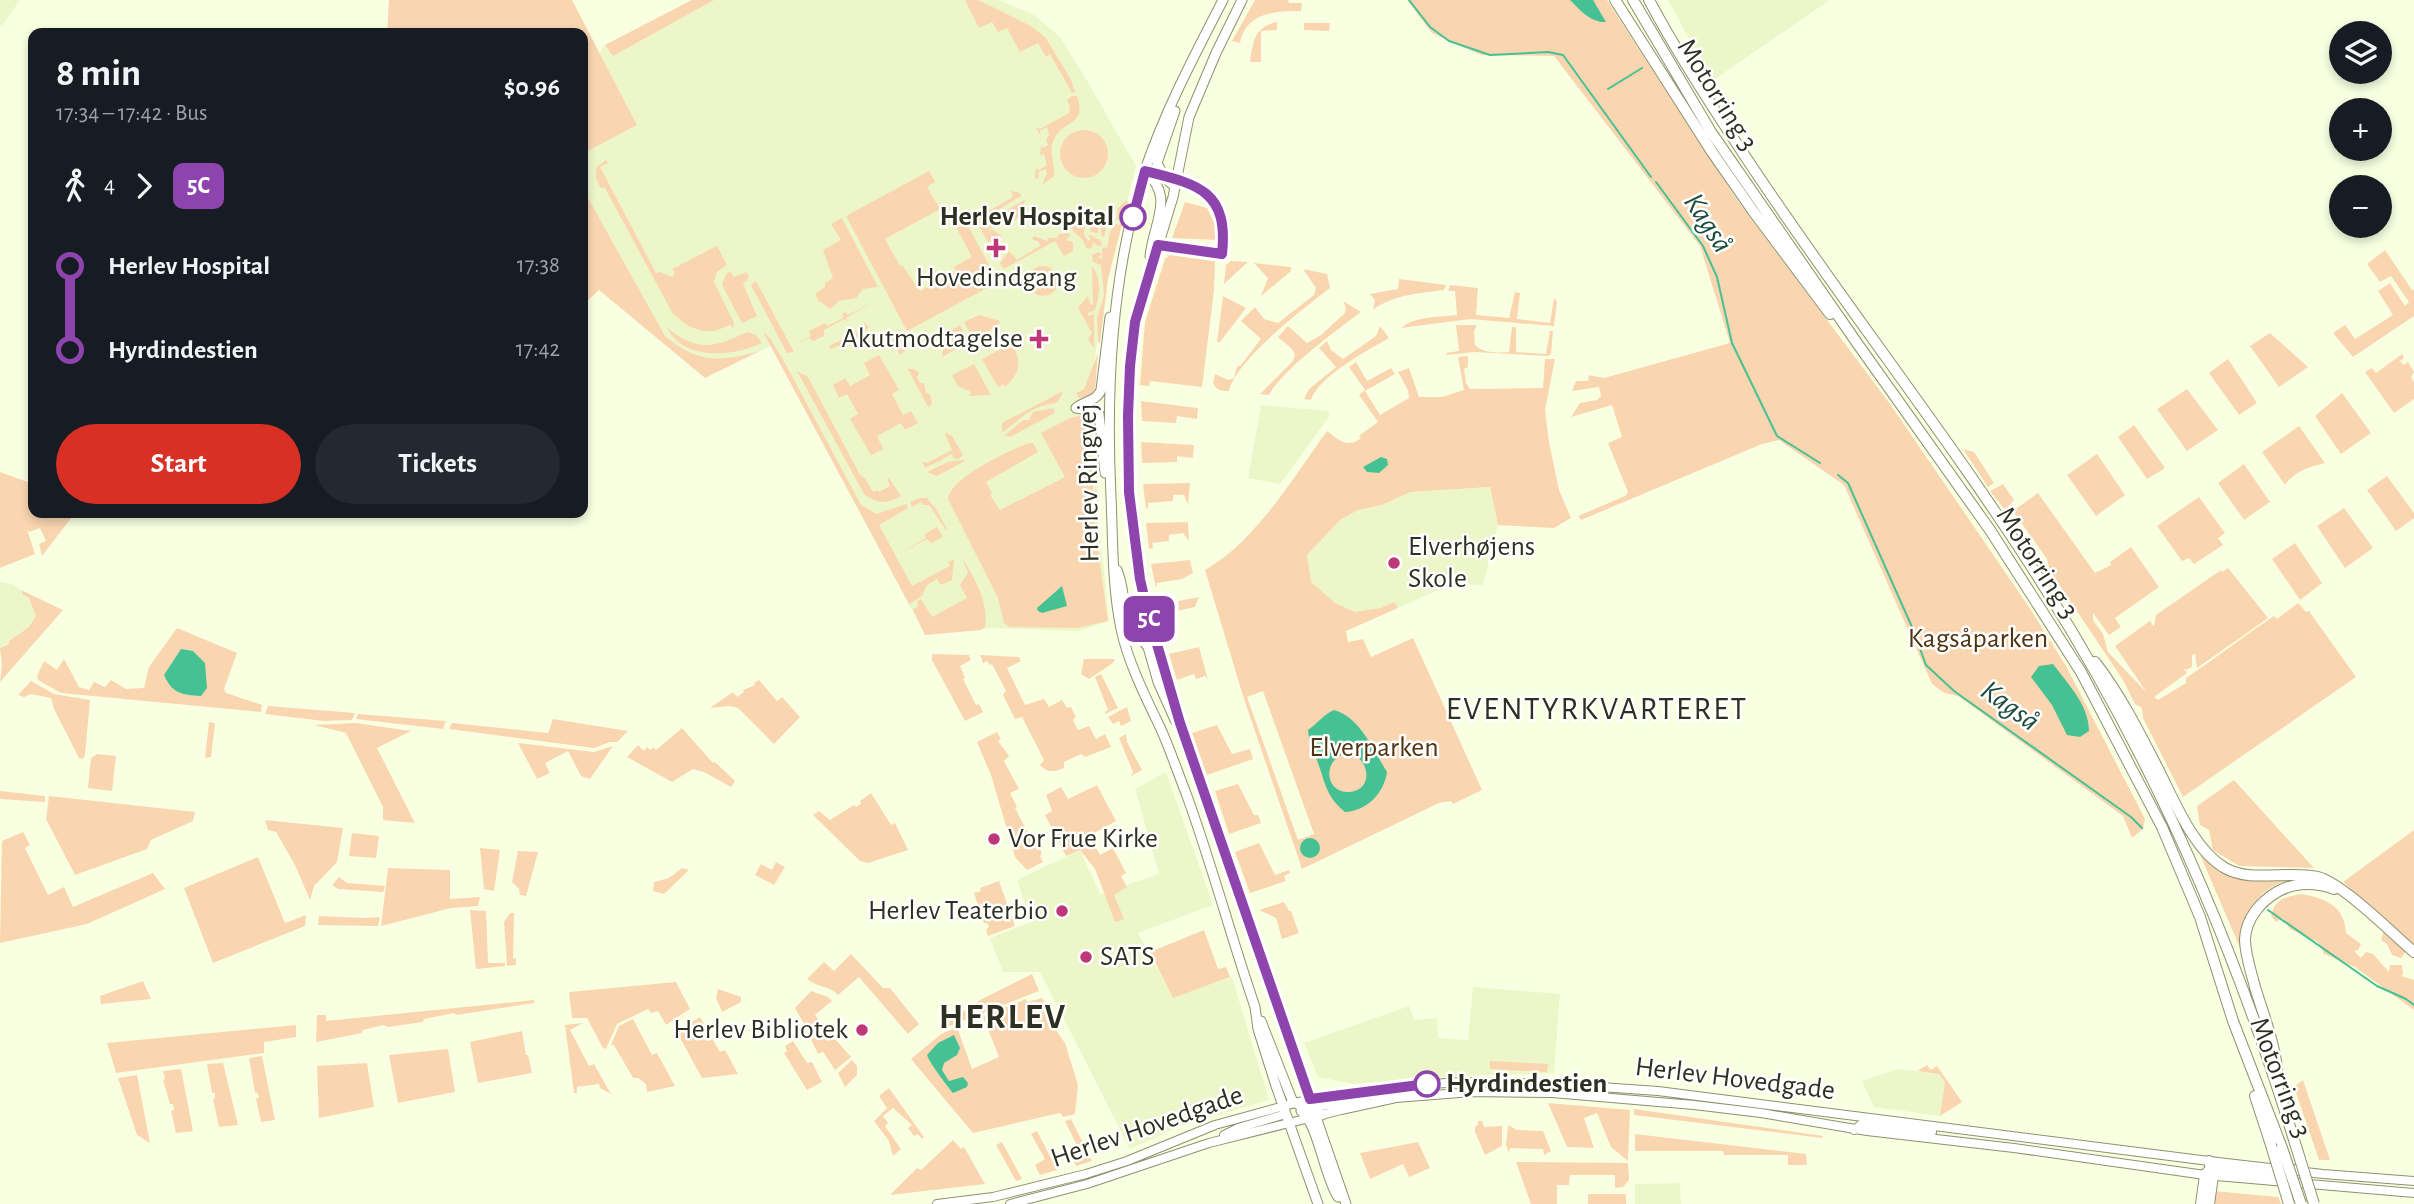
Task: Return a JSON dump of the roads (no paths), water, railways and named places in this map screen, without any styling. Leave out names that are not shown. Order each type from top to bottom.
[{"type":"highway","points":[[1617,0],[1642,45],[1753,211],[1825,309],[1857,343]]},
{"type":"highway","points":[[1627,0],[1649,30]]},
{"type":"highway","name":"Motorring 3","points":[[1633,0],[1711,132],[1990,530],[2081,672],[2162,827],[2200,917],[2233,1021],[2301,1204]]},
{"type":"highway","name":"Motorring 3","points":[[1649,0],[1766,189],[2002,524],[2076,637],[2126,726],[2218,920],[2279,1091],[2314,1204]]},
{"type":"highway","points":[[2076,637],[2107,677],[2183,817],[2213,859],[2242,875],[2293,873],[2321,877],[2338,885],[2414,952]]},
{"type":"highway","points":[[2279,1091],[2277,1061],[2247,960],[2245,938],[2250,921],[2268,897],[2283,888],[2298,884],[2314,884],[2348,895]]},
{"type":"highway","points":[[2233,1021],[2288,1204]]},
{"type":"highway","points":[[2209,1170],[2287,1174],[2295,1170]]},
{"type":"highway","points":[[2201,1204],[2209,1170]]},
{"type":"highway","points":[[2209,1170],[2209,1204]]},
{"type":"main road","name":"Herlev Ringvej","points":[[1223,0],[1181,86],[1145,171],[1121,279],[1110,362],[1108,450],[1112,560],[1148,705],[1161,729],[1187,797],[1255,1007],[1258,1029],[1318,1204]]},
{"type":"main road","name":"Herlev Ringvej","points":[[1242,0],[1189,117],[1175,187],[1135,322],[1128,416],[1129,492],[1147,610],[1154,635],[1308,1110],[1345,1204]]},
{"type":"main road","points":[[1175,187],[1165,178],[1157,163],[1177,107],[1181,86]]},
{"type":"main road","points":[[1145,171],[1156,180],[1161,194],[1161,205],[1152,236],[1149,272]]},
{"type":"main road","points":[[1111,506],[1103,464],[1099,414],[1097,411],[1076,408],[1096,397],[1101,390],[1112,299],[1121,279]]},
{"type":"main road","points":[[1112,560],[1121,578],[1128,617],[1132,624],[1129,633]]},
{"type":"main road","points":[[1129,633],[1146,621],[1147,610]]},
{"type":"main road","points":[[1129,633],[1154,635]]},
{"type":"main road","points":[[1129,633],[1149,647],[1169,710],[1185,737]]},
{"type":"main road","points":[[1255,1007],[1286,1090],[1308,1110]]},
{"type":"main road","name":"Herlev Hovedgade","points":[[1308,1110],[1423,1084],[1558,1084],[1629,1089],[1950,1129],[2003,1133],[2209,1170]]},
{"type":"main road","name":"Herlev Hovedgade","points":[[1308,1110],[1460,1092],[1552,1093],[1632,1098],[1854,1130],[2414,1193]]},
{"type":"main road","points":[[1732,1111],[1747,1107],[1847,1121],[1860,1117],[1868,1110]]},
{"type":"main road","points":[[1286,1114],[1308,1110]]},
{"type":"main road","points":[[1286,1114],[1293,1117],[1308,1110]]},
{"type":"main road","name":"Herlev Hovedgade","points":[[1010,1204],[1087,1184],[1209,1143],[1238,1128],[1286,1114]]},
{"type":"main road","name":"Herlev Hovedgade","points":[[937,1204],[993,1197],[1086,1174],[1127,1161],[1215,1125],[1286,1114]]},
{"type":"main road","points":[[1854,1130],[1863,1123],[1941,1133],[1950,1129]]},
{"type":"main road","points":[[2295,1170],[2414,1181]]},
{"type":"waterway","name":"Kagså","points":[[1409,0],[1430,27],[1449,41],[1490,55],[1548,52],[1563,55],[1651,177]]},
{"type":"waterway","points":[[1608,89],[1642,68]]},
{"type":"waterway","name":"Kagså","points":[[1656,182],[1703,246],[1717,277],[1732,343],[1777,436],[1820,463]]},
{"type":"waterway","name":"Kagså","points":[[1838,475],[1848,483],[1912,627],[1926,665],[1954,691],[2131,817],[2142,828]]},
{"type":"waterway","name":"Kagså","points":[[2268,910],[2377,986],[2414,1005]]},
{"type":"place","name":"Herlev Hospital","points":[[1133,217]]},
{"type":"place","name":"Hovedindgang","points":[[996,248]]},
{"type":"place","name":"Akutmodtagelse","points":[[1039,339]]},
{"type":"place","name":"Elverhøjens Skole","points":[[1394,563]]},
{"type":"place","name":"Vor Frue Kirke","points":[[994,839]]},
{"type":"place","name":"Herlev Teaterbio","points":[[1062,911]]},
{"type":"place","name":"SATS","points":[[1086,957]]},
{"type":"place","name":"Herlev Bibliotek","points":[[862,1030]]},
{"type":"place","name":"Hyrdindestien","points":[[1427,1084]]},
{"type":"district","name":"EVENTYRKVARTERET","points":[[1597,709]]},
{"type":"district","name":"HERLEV","points":[[1003,1017]]},
{"type":"park label","name":"Kagsåparken","points":[[1978,639]]},
{"type":"park label","name":"Elverparken","points":[[1374,748]]}]
